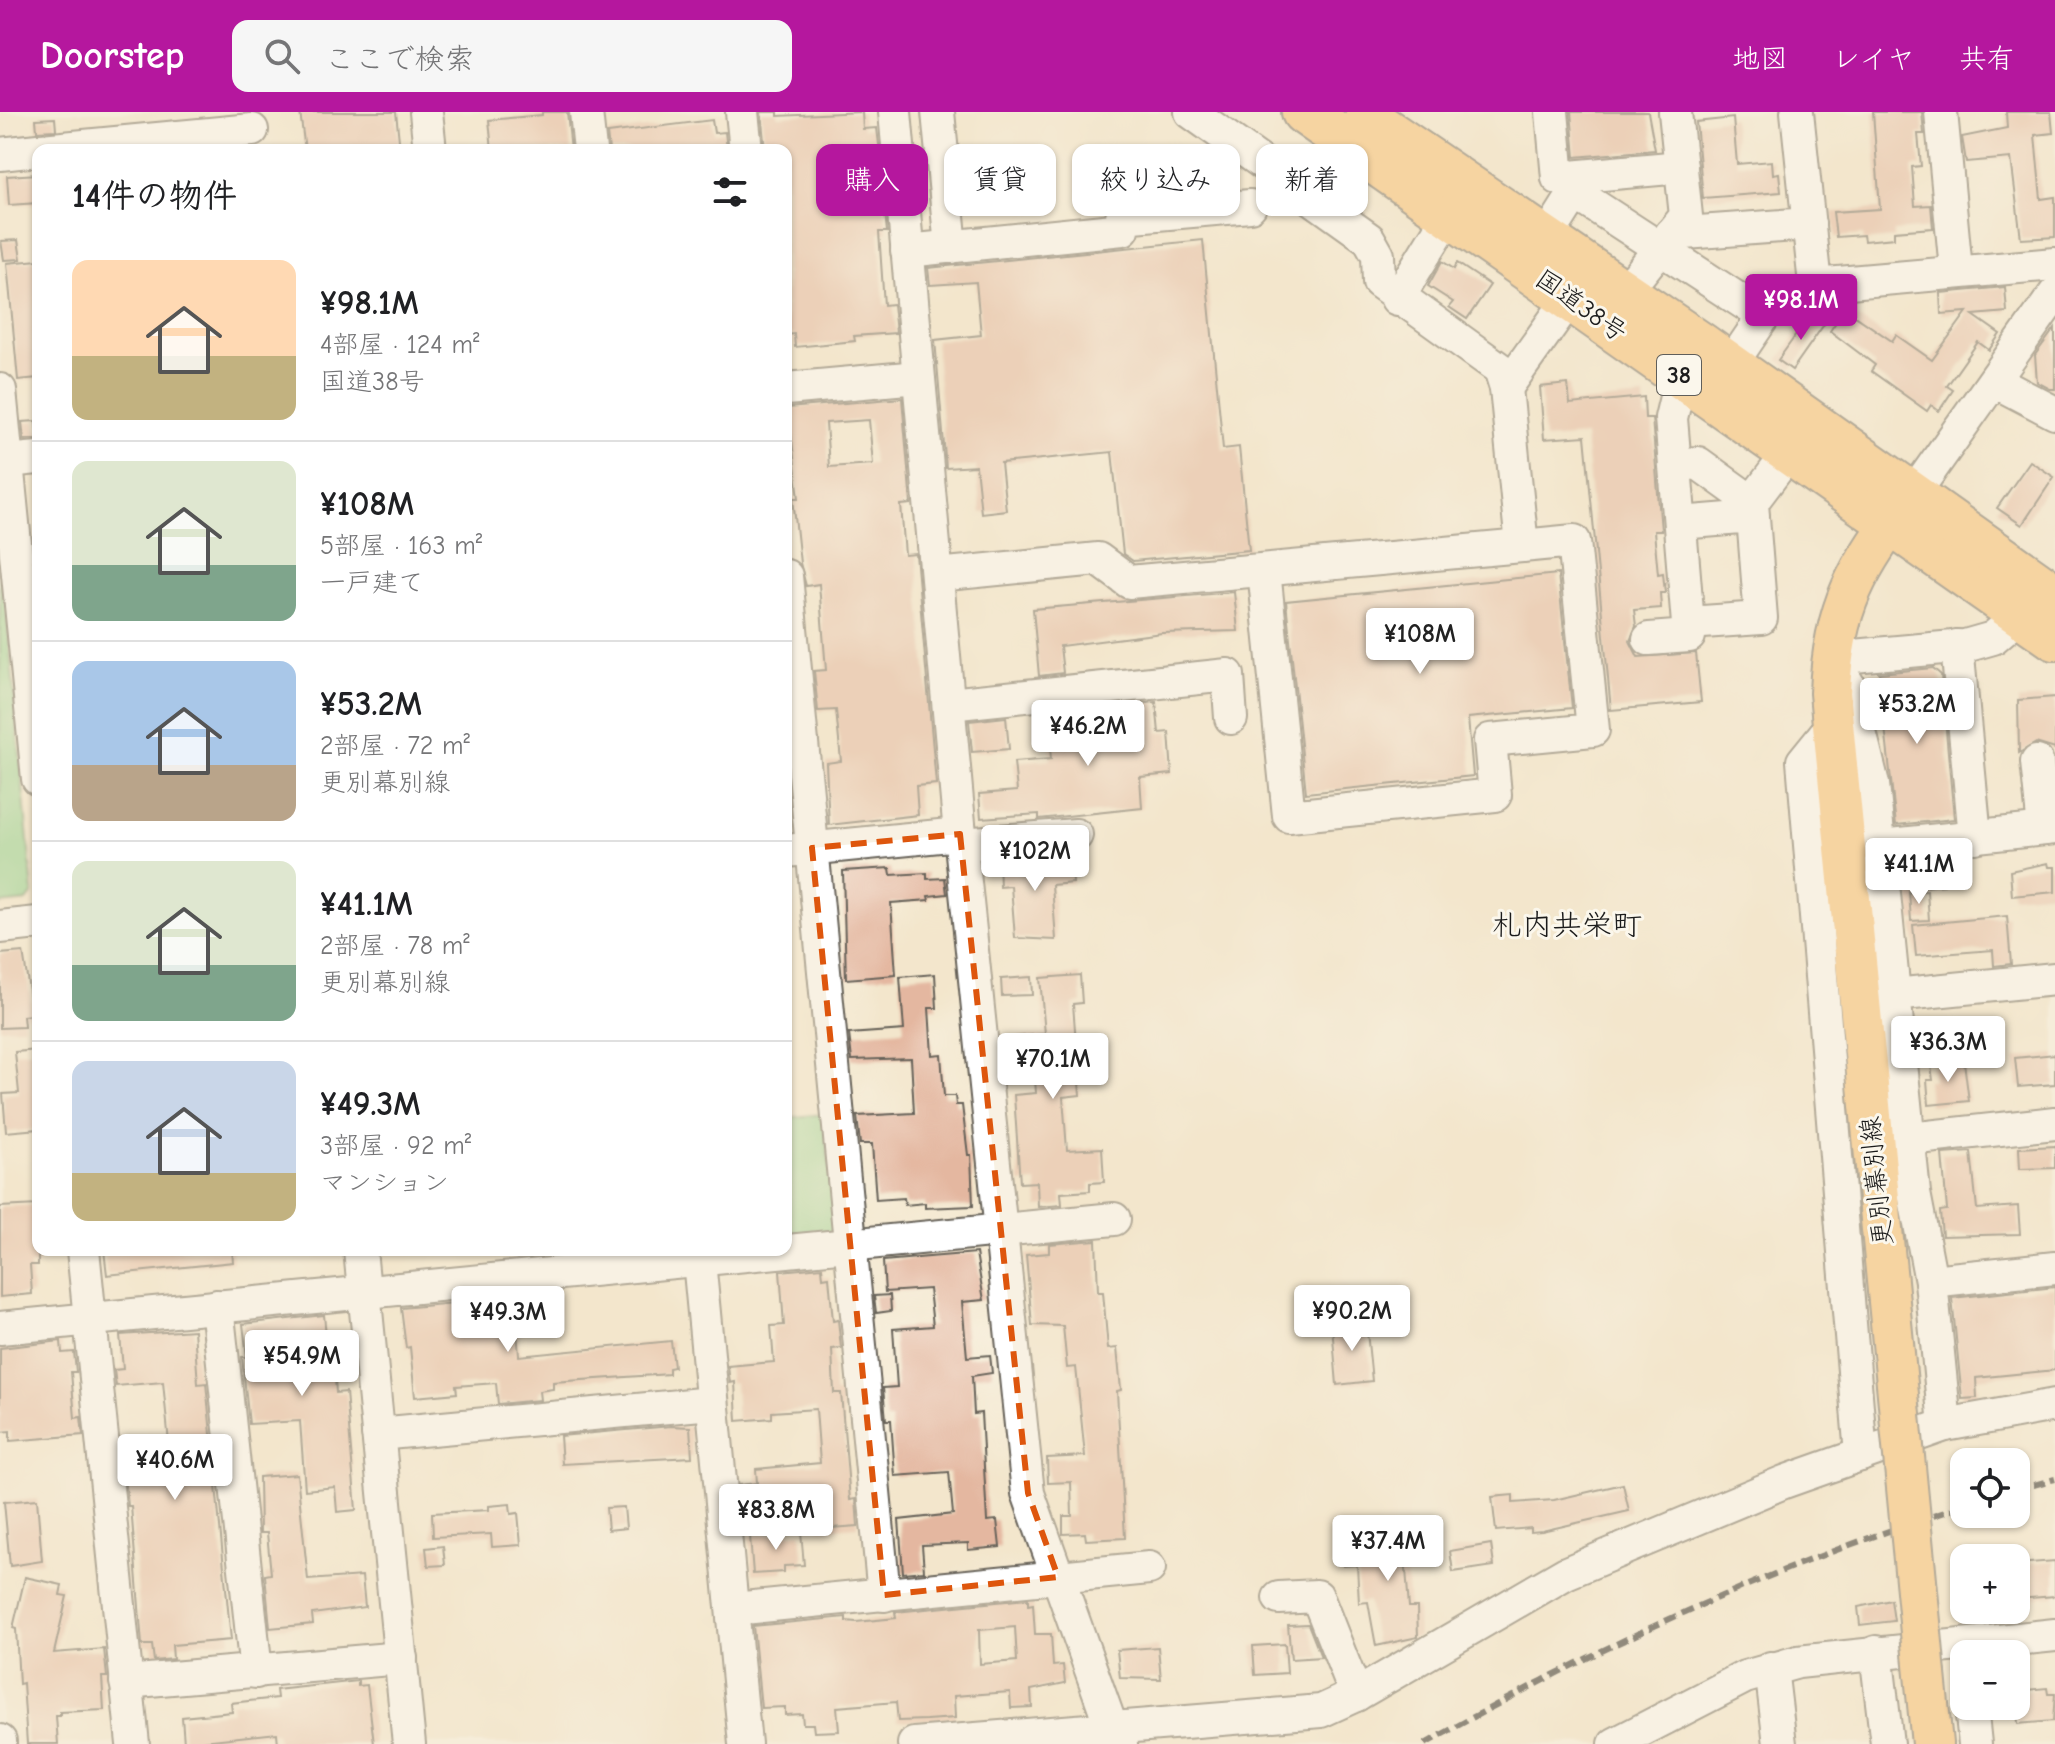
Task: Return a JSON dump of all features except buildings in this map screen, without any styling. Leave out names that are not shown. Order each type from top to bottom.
[{"type":"highway","name":"国道38号","points":[[1304,112],[1366,129],[1546,239],[1624,293],[1704,363],[2044,616]]},
{"type":"highway","name":"国道38号","points":[[1366,129],[1450,213],[1570,298],[1704,363],[1789,453],[1901,510]]},
{"type":"main road","name":"更別幕別線","points":[[1901,510],[1866,556],[1839,617],[1831,658],[1833,724],[1932,1744]]},
{"type":"street","points":[[426,112],[429,144]]},
{"type":"street","points":[[586,112],[589,144]]},
{"type":"street","points":[[742,112],[745,144]]},
{"type":"street","points":[[1191,112],[1256,158]]},
{"type":"street","points":[[1552,112],[1558,178],[1666,241],[1764,316],[1704,363],[1671,418],[1689,636],[1649,639]]},
{"type":"street","points":[[1624,293],[1686,216],[1675,112]]},
{"type":"street","points":[[1797,112],[1815,285],[1956,270],[2055,264]]},
{"type":"street","points":[[1941,112],[1956,270]]},
{"type":"street","points":[[951,247],[939,125],[897,127],[961,839],[1028,1493],[1116,1735]]},
{"type":"street","points":[[133,144],[252,131]]},
{"type":"street","points":[[0,154],[32,151]]},
{"type":"street","points":[[1574,186],[1681,167]]},
{"type":"street","points":[[1546,239],[1574,186]]},
{"type":"street","points":[[907,251],[1123,229],[1122,217],[1250,206]]},
{"type":"street","points":[[1397,299],[1450,213]]},
{"type":"street","points":[[1337,216],[1369,239],[1378,255],[1379,282],[1397,299],[1500,369],[1506,388],[1522,546]]},
{"type":"street","points":[[1666,241],[1809,224]]},
{"type":"street","points":[[1901,510],[2055,294]]},
{"type":"street","points":[[1506,388],[1570,298]]},
{"type":"street","points":[[792,388],[918,377]]},
{"type":"street","points":[[1994,381],[2055,413]]},
{"type":"street","points":[[0,390],[22,460],[6,523],[32,731]]},
{"type":"street","points":[[1688,623],[1761,618],[1752,509],[1789,453]]},
{"type":"street","points":[[1675,465],[1698,463],[1752,509]]},
{"type":"street","points":[[1680,523],[1752,509]]},
{"type":"street","points":[[937,575],[1098,559],[1129,582],[1574,541],[1593,730],[1490,740],[1495,795],[1289,816],[1264,570]]},
{"type":"street","points":[[1945,1425],[1931,1281],[1914,1193],[1873,784],[1848,684],[1831,658],[1957,646],[1993,638],[2044,616]]},
{"type":"street","points":[[1957,646],[1975,837]]},
{"type":"street","points":[[949,704],[1228,675],[1231,718]]},
{"type":"street","points":[[792,702],[799,849],[850,1244],[884,1595]]},
{"type":"street","points":[[1833,724],[1803,761],[1861,1455]]},
{"type":"street","points":[[1881,846],[2050,829],[2044,782]]},
{"type":"street","points":[[799,849],[1076,835]]},
{"type":"street","points":[[0,927],[32,924]]},
{"type":"street","points":[[1894,995],[2055,979]]},
{"type":"street","points":[[1909,1139],[2055,1123]]},
{"type":"street","points":[[792,1248],[1114,1219]]},
{"type":"street","points":[[84,1256],[133,1744]]},
{"type":"street","points":[[361,1256],[409,1744]]},
{"type":"street","points":[[0,1328],[689,1256]]},
{"type":"street","points":[[698,1256],[745,1744]]},
{"type":"street","points":[[1931,1281],[2055,1268]]},
{"type":"street","points":[[217,1306],[256,1672]]},
{"type":"street","points":[[378,1434],[712,1403]]},
{"type":"street","points":[[914,1744],[1116,1735],[1321,1711],[1356,1695],[1566,1573],[1784,1482],[1945,1425],[2055,1405]]},
{"type":"street","points":[[733,1609],[1149,1568]]},
{"type":"street","points":[[1279,1598],[1317,1596],[1356,1695]]},
{"type":"street","points":[[2023,1640],[2055,1635]]},
{"type":"street","points":[[1615,1744],[1745,1677],[1771,1668],[1876,1652],[1950,1650]]},
{"type":"street","points":[[1876,1652],[1887,1744]]},
{"type":"street","points":[[126,1682],[401,1658]]},
{"type":"street","points":[[1771,1668],[1780,1744]]},
{"type":"street","points":[[1972,1720],[1975,1744]]},
{"type":"highlighted area","points":[[960,834],[1028,1493],[1058,1577],[884,1595],[812,848]]},
{"type":"green space","points":[[0,543],[32,894],[27,901],[0,904]]},
{"type":"green space","points":[[824,1114],[836,1225],[831,1233],[792,1236],[792,1117]]},
{"type":"railway","points":[[2030,1486],[2055,1479]]},
{"type":"railway","points":[[1425,1744],[1555,1674],[1688,1611],[1825,1554],[1950,1511]]},
{"type":"district","name":"札内共栄町","points":[[1567,925]]}]
